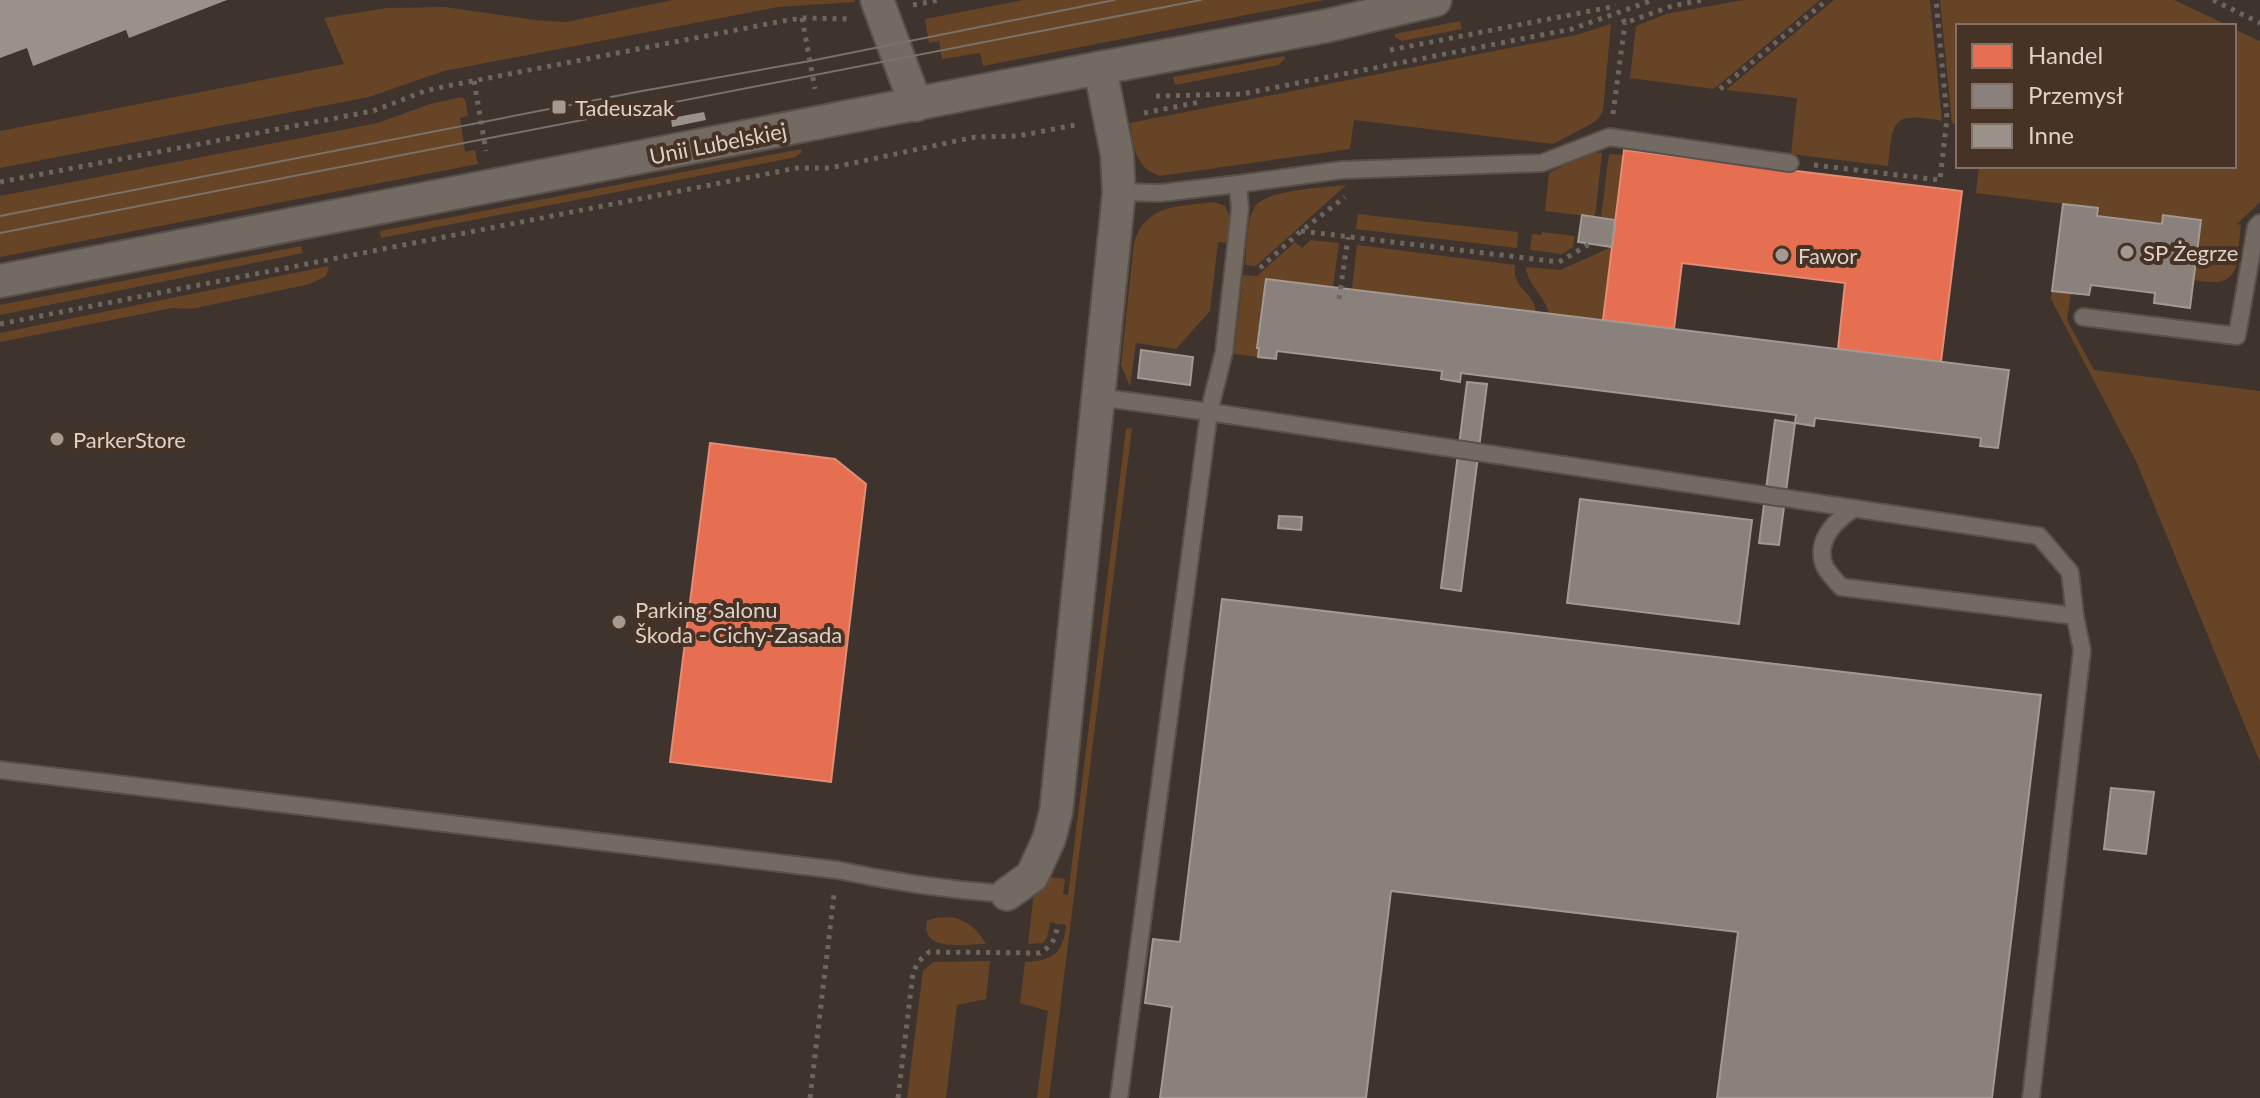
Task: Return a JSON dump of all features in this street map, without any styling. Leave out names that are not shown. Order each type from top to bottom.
[{"type":"street","name":"Unii Lubelskiej","points":[[0,281],[1326,26],[1435,0]]},
{"type":"street","points":[[879,6],[916,105]]},
{"type":"street","points":[[1007,894],[1032,876],[1049,839],[1056,812],[1119,192],[1117,154],[1100,68]]},
{"type":"lane","points":[[1119,192],[1160,193],[1342,170],[1542,163],[1609,137],[1790,163]]},
{"type":"lane","points":[[1119,1098],[1209,412],[1224,352],[1240,209],[1238,184]]},
{"type":"lane","points":[[2083,317],[2237,336],[2256,227],[2260,223]]},
{"type":"lane","points":[[1098,397],[2039,536],[2070,572],[2082,650],[2031,1098]]},
{"type":"lane","points":[[1853,509],[1828,531],[1822,549],[1825,566],[1841,587],[2075,616]]},
{"type":"lane","points":[[0,770],[837,870],[891,882],[1007,894]]},
{"type":"path","points":[[0,182],[373,111],[425,91],[783,21],[842,19],[879,6],[940,0]]},
{"type":"path","points":[[1150,96],[1257,91],[1572,29],[1653,0]]},
{"type":"path","points":[[1609,137],[1624,21],[1702,0]]},
{"type":"path","points":[[1720,89],[1827,0]]},
{"type":"path","points":[[1790,163],[1940,180],[1947,118],[1936,0]]},
{"type":"path","points":[[2213,0],[2260,23]]},
{"type":"path","points":[[1389,50],[1616,6]]},
{"type":"path","points":[[474,81],[487,156]]},
{"type":"path","points":[[1131,115],[1200,102]]},
{"type":"path","points":[[0,324],[797,168],[830,168],[975,137],[1018,136],[1078,125]]},
{"type":"path","points":[[1257,270],[1346,197]]},
{"type":"path","points":[[1301,231],[1559,262],[1593,242]]},
{"type":"path","points":[[1339,299],[1348,237]]},
{"type":"path","points":[[810,1098],[837,870]]},
{"type":"path","points":[[898,1098],[913,973],[918,962],[929,952],[1040,953],[1050,947],[1056,938],[1058,923]]},
{"type":"shaded area","points":[[673,0],[855,2],[778,7],[444,71],[369,97],[0,168],[0,131],[344,64],[324,18],[387,8],[445,7],[566,22]]},
{"type":"shaded area","points":[[1023,0],[1324,0],[983,66],[980,53],[942,59],[939,41],[929,43],[925,19]]},
{"type":"shaded area","points":[[1743,0],[1820,0],[1714,89],[1630,78],[1636,26],[1666,14]]},
{"type":"shaded area","points":[[1834,0],[1930,0],[1942,121],[1913,118],[1898,122],[1888,166],[1791,154],[1797,98],[1726,90]]},
{"type":"shaded area","points":[[1940,0],[2174,0],[2225,24],[1956,24],[1956,124],[1952,123]]},
{"type":"shaded area","points":[[1460,21],[1462,29],[1402,41],[1395,37],[1395,34]]},
{"type":"shaded area","points":[[1611,24],[1603,110],[1591,124],[1553,144],[1354,120],[1350,149],[1160,176],[1140,162],[1134,147],[1130,123],[1576,35]]},
{"type":"shaded area","points":[[2236,30],[2260,41],[2260,202],[2237,224],[2241,225],[2236,267],[2229,278],[2218,282],[2193,280],[2200,220],[2163,215],[2162,224],[2097,216],[2098,208],[1976,193],[1979,168],[2236,168]]},
{"type":"shaded area","points":[[1284,56],[1279,65],[1175,85],[1173,77]]},
{"type":"shaded area","points":[[462,97],[468,116],[460,118],[465,152],[475,150],[478,164],[0,257],[0,196],[378,123],[430,104]]},
{"type":"shaded area","points":[[801,149],[802,152],[796,157],[381,238],[380,231]]},
{"type":"shaded area","points":[[1589,152],[1602,153],[1595,217],[1545,211],[1549,173]]},
{"type":"shaded area","points":[[1609,154],[1623,155],[1615,220],[1601,217]]},
{"type":"shaded area","points":[[1346,185],[1256,266],[1245,265],[1250,221],[1254,208],[1260,202],[1282,193]]},
{"type":"shaded area","points":[[1214,202],[1225,206],[1230,218],[1227,243],[1218,242],[1210,311],[1176,349],[1136,343],[1130,386],[1121,365],[1134,243],[1139,230],[1147,220],[1165,209]]},
{"type":"shaded area","points":[[1358,214],[1518,232],[1517,248],[1356,229]]},
{"type":"shaded area","points":[[1542,232],[1575,236],[1573,247],[1562,254],[1530,250],[1532,234],[1541,235]]},
{"type":"shaded area","points":[[1311,240],[1339,243],[1333,287],[1266,279],[1258,357],[1234,354],[1243,275],[1257,276],[1295,242],[1302,248]]},
{"type":"shaded area","points":[[1357,245],[1515,265],[1517,280],[1536,312],[1352,289]]},
{"type":"shaded area","points":[[301,246],[303,253],[0,315],[0,305]]},
{"type":"shaded area","points":[[1612,247],[1603,320],[1549,314],[1529,279],[1526,267],[1560,270]]},
{"type":"shaded area","points":[[329,266],[326,276],[310,284],[191,309],[172,308],[0,342],[0,333]]},
{"type":"shaded area","points":[[2052,291],[2071,293],[2067,320],[2094,370],[2260,391],[2260,762],[2136,461],[2051,299]]},
{"type":"shaded area","points":[[1132,428],[1049,1098],[1037,1098],[1048,1011],[1020,1003],[1025,962],[1043,960],[1055,954],[1063,942],[1066,925],[1050,922],[1043,943],[1028,944],[1036,875],[1065,879],[1063,894],[1068,895],[1126,429]]},
{"type":"shaded area","points":[[952,917],[972,927],[986,944],[947,944],[931,938],[927,921]]},
{"type":"shaded area","points":[[990,961],[986,999],[957,1005],[946,1098],[907,1098],[923,971],[933,962]]},
{"type":"building: Handel","name":"Fawor","points":[[1624,150],[1962,191],[1941,362],[1838,349],[1845,283],[1682,263],[1674,329],[1603,320]]},
{"type":"building: Handel","points":[[710,443],[835,459],[866,484],[831,782],[670,762]]},
{"type":"building: Przemysł","name":"SP Żegrze","points":[[2063,204],[2098,208],[2097,216],[2162,224],[2163,215],[2201,220],[2190,308],[2154,303],[2155,293],[2091,285],[2089,295],[2052,291]]},
{"type":"building: Przemysł","points":[[1582,215],[1615,220],[1612,247],[1578,242]]},
{"type":"building: Przemysł","points":[[1266,279],[2009,370],[1998,448],[1980,446],[1981,438],[1815,418],[1814,426],[1795,423],[1796,415],[1461,373],[1460,382],[1441,379],[1442,371],[1277,351],[1276,359],[1258,357]]},
{"type":"building: Przemysł","points":[[1141,350],[1193,357],[1190,385],[1138,378]]},
{"type":"building: Przemysł","points":[[1467,382],[1487,384],[1461,591],[1441,588]]},
{"type":"building: Przemysł","points":[[1775,420],[1795,423],[1779,545],[1759,543]]},
{"type":"building: Przemysł","points":[[1580,499],[1752,520],[1739,624],[1567,603]]},
{"type":"building: Przemysł","points":[[1279,516],[1302,517],[1301,530],[1278,528]]},
{"type":"building: Przemysł","points":[[1222,599],[2041,695],[1992,1098],[1717,1098],[1738,932],[1391,891],[1366,1098],[1160,1098],[1172,1007],[1145,1003],[1153,939],[1180,942]]},
{"type":"building: Przemysł","points":[[2111,788],[2154,792],[2146,854],[2104,849]]},
{"type":"building: Inne","points":[[0,0],[227,0],[129,38],[126,30],[33,66],[27,48],[0,58]]},
{"type":"building: Inne","points":[[704,112],[706,120],[672,127],[671,118]]},
{"type":"tram line","points":[[0,216],[1114,0]]},
{"type":"tram line","points":[[0,233],[1201,0]]},
{"type":"place","name":"Tadeuszak","points":[[559,107]]},
{"type":"place","name":"SP Żegrze","points":[[2127,252]]},
{"type":"place","name":"Fawor","points":[[1782,255]]},
{"type":"place","name":"ParkerStore","points":[[57,439]]},
{"type":"place","name":"Parking Salonu Škoda - Cichy-Zasada","points":[[619,622]]}]
